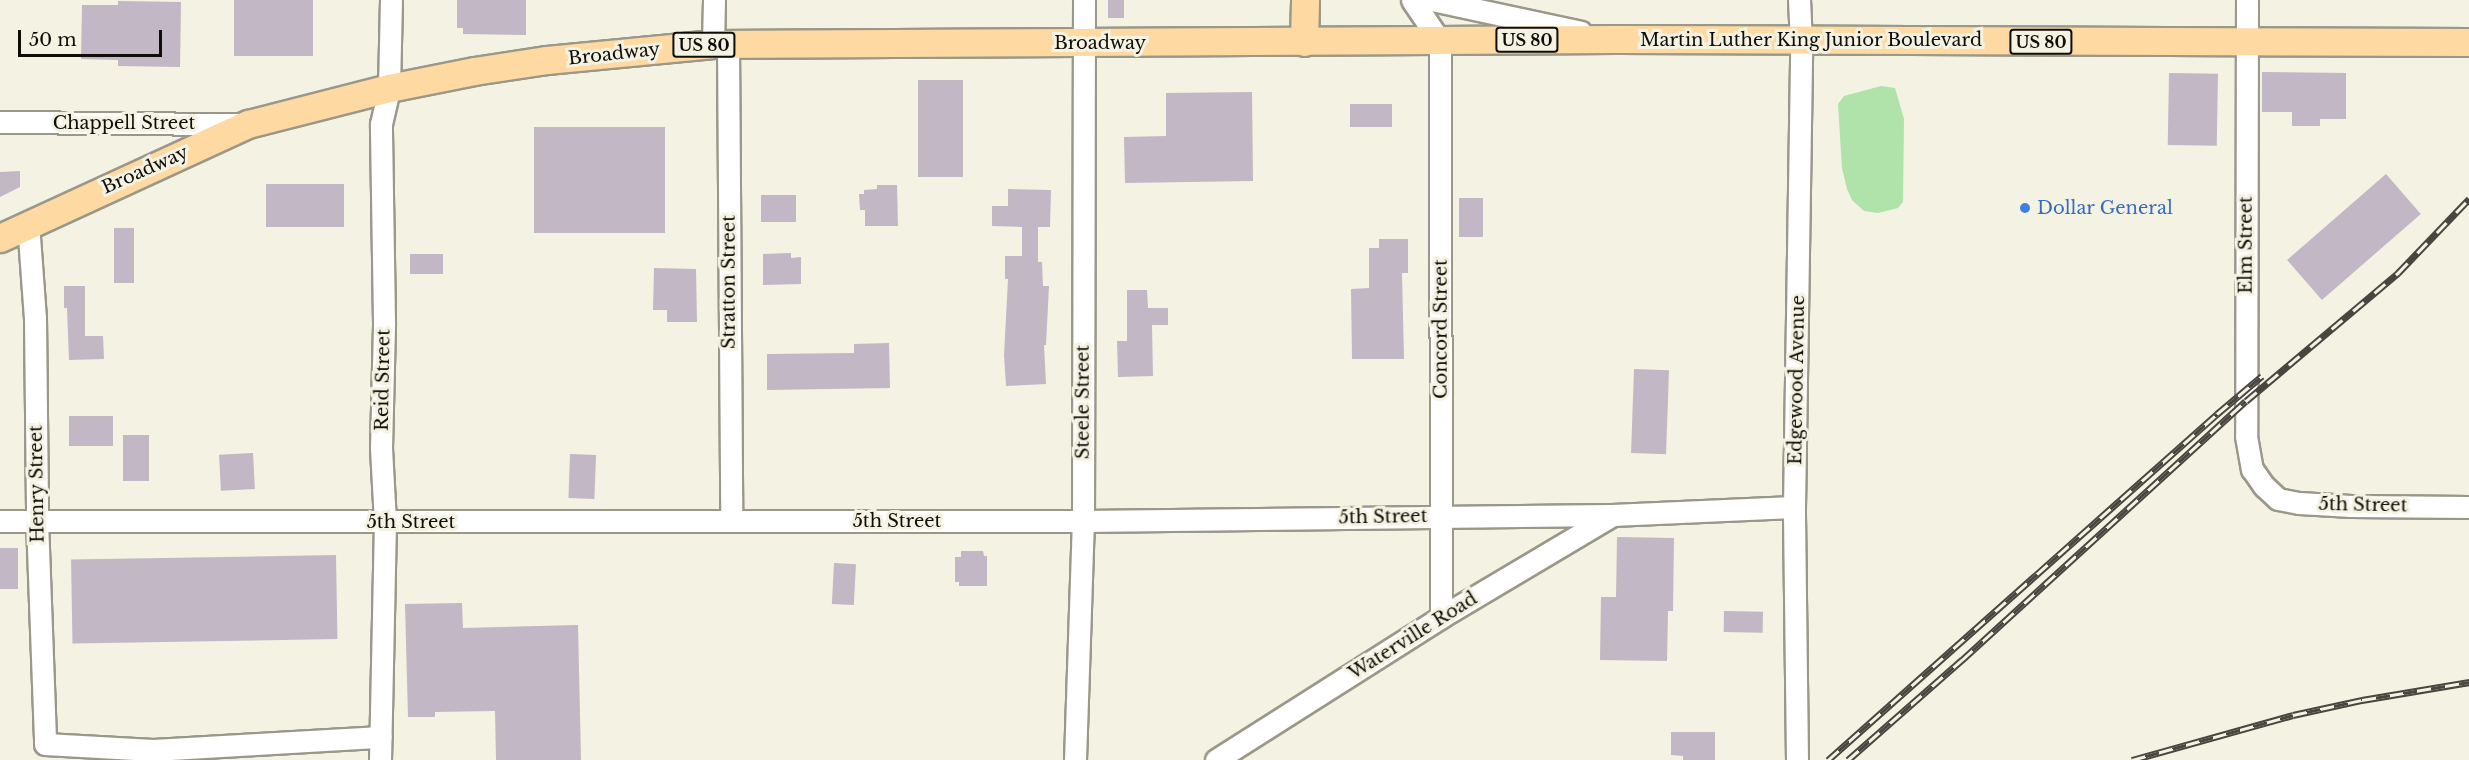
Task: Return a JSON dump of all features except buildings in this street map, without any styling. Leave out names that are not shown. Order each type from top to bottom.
[{"type":"main road","points":[[1304,42],[1305,0]]},
{"type":"main road","name":"Martin Luther King Junior Boulevard","points":[[1440,41],[1614,39],[1801,42],[2469,42]]},
{"type":"main road","name":"Broadway","points":[[0,238],[28,223],[248,124],[389,88],[474,71],[536,62],[721,44],[1440,41]]},
{"type":"street","name":"Reid Street","points":[[380,760],[385,522],[381,448],[384,322],[381,124],[389,88],[391,0]]},
{"type":"street","name":"Stratton Street","points":[[714,0],[721,44],[731,520]]},
{"type":"street","name":"Steele Street","points":[[1076,760],[1083,521],[1084,0]]},
{"type":"street","points":[[1412,0],[1440,41]]},
{"type":"street","points":[[1432,0],[1614,39]]},
{"type":"street","name":"Edgewood Avenue","points":[[1797,760],[1794,507],[1801,42],[1799,0]]},
{"type":"street","name":"Elm Street","points":[[2247,0],[2246,436],[2252,469],[2264,486]]},
{"type":"street","name":"Concord Street","points":[[1440,41],[1441,617]]},
{"type":"street","name":"Chappell Street","points":[[0,123],[248,124]]},
{"type":"street","name":"Henry Street","points":[[28,223],[35,318],[37,522],[45,744],[153,750],[381,737]]},
{"type":"street","name":"5th Street","points":[[2264,486],[2278,499],[2298,503],[2469,507]]},
{"type":"street","name":"5th Street","points":[[0,521],[1083,521],[1611,515],[1794,507]]},
{"type":"street","name":"Waterville Road","points":[[1216,760],[1441,617],[1611,515]]},
{"type":"green space","points":[[1881,86],[1895,88],[1904,119],[1903,202],[1898,208],[1878,213],[1864,211],[1852,200],[1847,189],[1842,168],[1838,104],[1844,96]]},
{"type":"railway","points":[[1848,760],[1962,660],[2246,401],[2398,273],[2469,199]]},
{"type":"railway","points":[[1828,760],[2262,376]]},
{"type":"railway","points":[[2132,760],[2293,715],[2362,700],[2469,682]]},
{"type":"place","name":"Dollar General","points":[[2025,208]]}]
